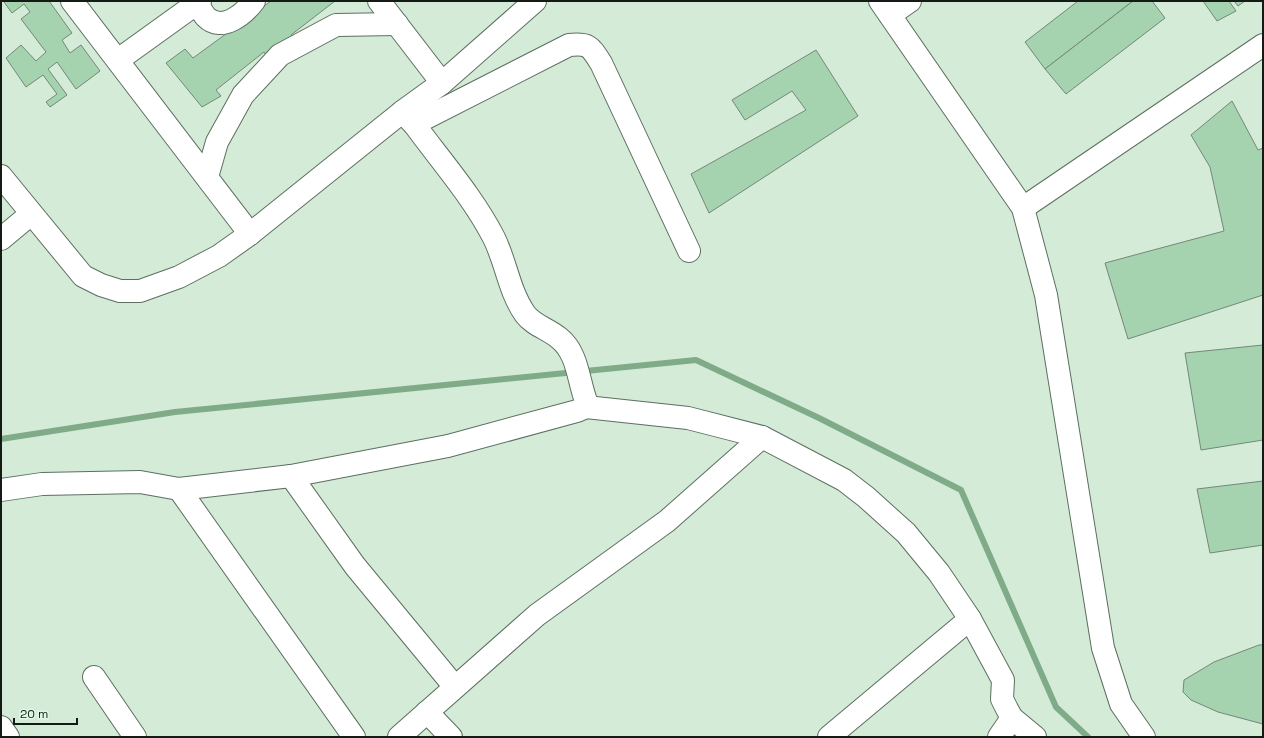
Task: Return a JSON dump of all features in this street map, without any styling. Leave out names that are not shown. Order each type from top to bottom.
[{"type":"street","points":[[72,1],[250,234]]},
{"type":"street","points":[[118,60],[199,2],[206,17],[218,23],[230,22],[246,12],[254,1]]},
{"type":"street","points":[[379,1],[442,83]]},
{"type":"street","points":[[1,176],[83,276],[101,285],[120,291],[140,291],[179,277],[219,256],[250,234],[408,118],[442,83],[536,1]]},
{"type":"street","points":[[910,1],[885,8],[1024,208],[1046,295],[1103,648],[1121,704],[1144,737]]},
{"type":"street","points":[[207,177],[217,142],[243,95],[280,55],[336,25],[397,24]]},
{"type":"street","points":[[408,118],[569,45],[582,44],[592,48],[601,63],[689,251]]},
{"type":"street","points":[[1024,208],[1263,45]]},
{"type":"street","points":[[1,490],[42,484],[140,482],[179,488],[291,476],[448,446],[577,411],[584,399],[573,357],[568,348],[559,338],[537,325],[526,315],[518,302],[495,240],[482,216],[408,118]]},
{"type":"street","points":[[1,239],[31,214]]},
{"type":"street","points":[[584,399],[688,418],[762,437],[839,477],[866,497],[906,533],[939,573],[970,619],[1003,680],[1002,699],[1012,718],[1035,737]]},
{"type":"street","points":[[399,737],[537,615],[667,521],[762,437]]},
{"type":"street","points":[[291,476],[355,566],[455,687]]},
{"type":"street","points":[[179,488],[354,737]]},
{"type":"street","points":[[829,737],[970,619]]},
{"type":"street","points":[[94,677],[136,737]]},
{"type":"street","points":[[427,712],[451,737]]},
{"type":"street","points":[[1000,737],[1012,718]]},
{"type":"street","points":[[1,727],[8,737]]},
{"type":"building","points":[[49,1],[72,33],[62,40],[70,53],[81,45],[100,71],[76,89],[57,62],[48,69],[67,95],[50,107],[46,102],[57,94],[43,75],[26,87],[6,58],[21,45],[36,61],[46,52],[21,19],[30,12],[24,4],[12,13],[4,2]]},
{"type":"building","points":[[271,1],[335,1],[291,35],[294,39],[268,57],[264,52],[216,90],[221,96],[202,107],[166,63],[185,49],[193,58]]},
{"type":"building","points":[[1078,1],[1133,1],[1045,69],[1025,42]]},
{"type":"building","points":[[1133,1],[1152,1],[1165,18],[1066,94],[1045,69]]},
{"type":"building","points":[[1203,1],[1229,1],[1236,11],[1217,21]]},
{"type":"building","points":[[1234,1],[1245,1],[1238,6]]},
{"type":"building","points":[[816,50],[858,116],[709,213],[691,174],[806,110],[792,91],[745,120],[732,100]]},
{"type":"building","points":[[1232,101],[1258,150],[1263,148],[1263,295],[1128,339],[1105,263],[1224,231],[1210,167],[1191,135]]},
{"type":"building","points":[[1263,345],[1263,440],[1201,450],[1185,353]]},
{"type":"building","points":[[1263,481],[1263,545],[1210,553],[1197,489]]},
{"type":"building","points":[[1259,645],[1263,645],[1263,724],[1218,712],[1191,700],[1183,692],[1184,680],[1214,662]]},
{"type":"waterway","points":[[1,439],[175,412],[696,360],[819,418],[961,490],[1056,707],[1088,737]]}]
